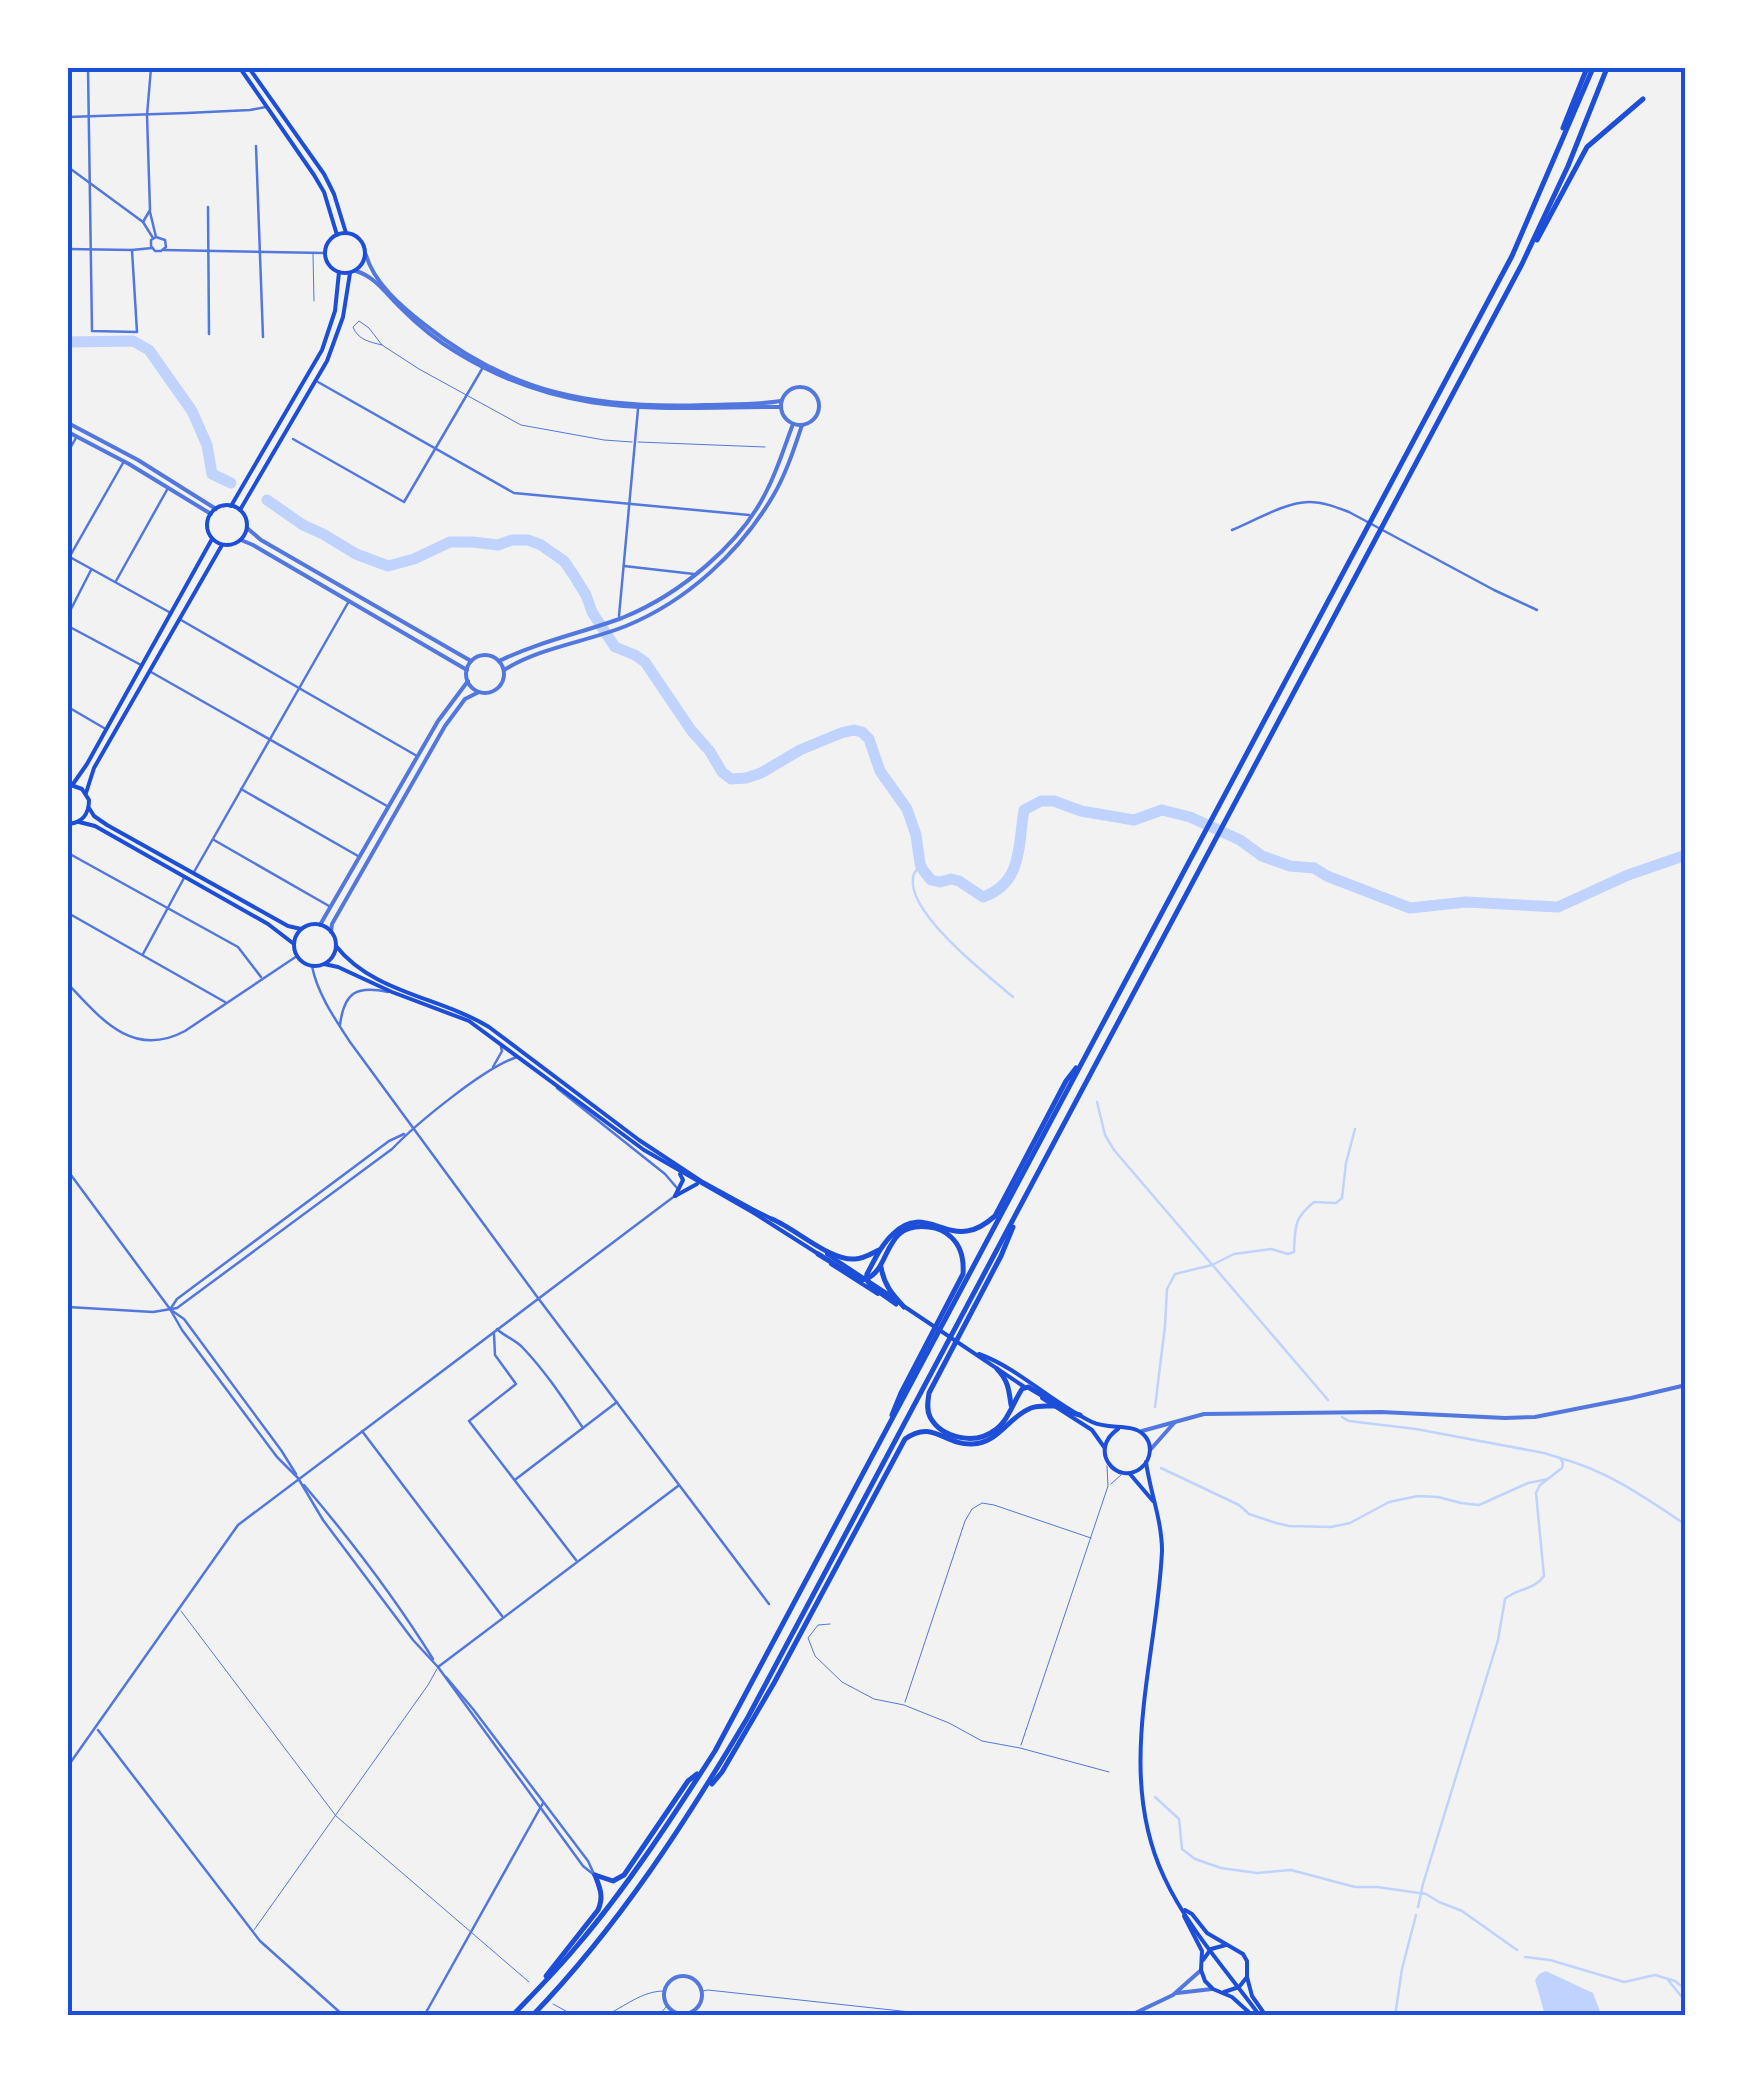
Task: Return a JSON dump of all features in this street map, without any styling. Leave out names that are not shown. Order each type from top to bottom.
[{"type":"highway","points":[[512,2016],[576,1947],[616,1896],[704,1768],[1512,256],[1590,68]]},
{"type":"highway","points":[[532,2016],[626,1906],[703,1793],[758,1699],[1522,264],[1608,68]]},
{"type":"highway","points":[[1522,264],[1587,148],[1643,99]]},
{"type":"highway","points":[[866,1279],[881,1249],[906,1225],[929,1222],[966,1232],[995,1216],[1066,1082],[1086,1056]]},
{"type":"highway","points":[[1028,1192],[1001,1256],[929,1393],[927,1406],[939,1427],[969,1439],[993,1432],[1026,1388],[1080,1415]]},
{"type":"highway","points":[[772,1219],[840,1257],[860,1258],[881,1249]]},
{"type":"highway","points":[[818,1254],[860,1280],[866,1279],[874,1276],[896,1237],[924,1226],[953,1238],[962,1253],[963,1274],[900,1393],[885,1434]]},
{"type":"highway","points":[[881,1264],[885,1283],[900,1306]]},
{"type":"highway","points":[[866,1279],[900,1306]]},
{"type":"highway","points":[[997,1369],[1009,1386],[1012,1406]]},
{"type":"highway","points":[[703,1793],[738,1746],[905,1440],[923,1430],[970,1444],[986,1441],[1028,1409],[1055,1406]]},
{"type":"highway","points":[[594,1875],[613,1881],[624,1874],[688,1781],[704,1768]]},
{"type":"highway","points":[[540,1986],[598,1910],[601,1891],[594,1875]]},
{"type":"main road","points":[[240,68],[324,192],[336,235]]},
{"type":"main road","points":[[249,68],[324,174],[346,233]]},
{"type":"main road","points":[[346,233],[362,242],[366,254],[363,264],[353,272],[340,272],[328,266],[324,253],[328,242],[346,233]]},
{"type":"main road","points":[[231,506],[328,338],[338,300],[340,272]]},
{"type":"main road","points":[[240,510],[336,340],[353,272]]},
{"type":"main road","points":[[231,506],[240,510],[247,522],[241,540],[229,545],[212,539],[208,526],[213,511],[231,506]]},
{"type":"main road","points":[[86,793],[70,784],[87,764],[212,539]]},
{"type":"main road","points":[[222,544],[94,768],[86,793],[89,808],[101,821],[288,926],[301,929]]},
{"type":"main road","points":[[78,822],[89,808]]},
{"type":"main road","points":[[68,824],[94,826],[268,924],[294,944]]},
{"type":"main road","points":[[336,946],[331,959],[312,966],[297,956],[294,939],[301,929],[320,924],[331,932],[347,960],[382,982],[466,1013],[488,1027],[639,1140],[1092,1430],[1112,1467],[1126,1473],[1153,1500]]},
{"type":"main road","points":[[324,964],[469,1020],[611,1128],[660,1160]]},
{"type":"main road","points":[[604,1127],[701,1184],[772,1219],[866,1279]]},
{"type":"main road","points":[[675,1196],[683,1180],[678,1171]]},
{"type":"main road","points":[[675,1196],[693,1184],[701,1184]]},
{"type":"main road","points":[[974,1352],[1006,1367],[1094,1424],[1118,1429]]},
{"type":"main road","points":[[1104,1448],[1110,1434],[1118,1429],[1140,1431],[1150,1451],[1137,1471],[1126,1473]]},
{"type":"main road","points":[[1146,1462],[1162,1551],[1142,1728],[1141,1797],[1149,1837],[1197,1940],[1205,1980],[1260,2016]]},
{"type":"main road","points":[[1181,1907],[1207,1933],[1243,1954],[1248,1969],[1246,1977],[1239,1987],[1224,1992]]},
{"type":"main road","points":[[1181,1907],[1260,2016]]},
{"type":"main road","points":[[1202,1960],[1211,1949],[1228,1945]]},
{"type":"main road","points":[[1246,1977],[1260,2016]]},
{"type":"street","points":[[88,68],[92,332],[137,332],[132,250]]},
{"type":"street","points":[[151,68],[147,115],[152,248]]},
{"type":"street","points":[[68,116],[267,107]]},
{"type":"street","points":[[256,146],[263,336]]},
{"type":"street","points":[[68,167],[143,222],[154,237],[165,240],[164,250]]},
{"type":"street","points":[[208,207],[208,334]]},
{"type":"street","points":[[143,222],[150,210]]},
{"type":"street","points":[[68,249],[324,253]]},
{"type":"street","points":[[366,254],[369,266],[386,288],[447,342],[501,374],[538,388],[589,400],[638,405],[781,404]]},
{"type":"street","points":[[353,272],[367,274],[440,342],[482,368],[530,389],[607,406],[638,408],[781,404]]},
{"type":"street","points":[[293,439],[404,502],[482,368]]},
{"type":"street","points":[[315,381],[514,494],[751,516]]},
{"type":"street","points":[[805,386],[813,390],[820,406],[818,415],[802,425],[794,424],[783,414],[781,404],[789,390],[805,386]]},
{"type":"street","points":[[619,619],[638,408]]},
{"type":"street","points":[[68,423],[138,460],[213,511]]},
{"type":"street","points":[[499,661],[524,649],[619,619],[656,602],[696,574],[723,550],[768,491],[794,424]]},
{"type":"street","points":[[504,670],[523,659],[626,626],[695,585],[728,555],[775,493],[802,425]]},
{"type":"street","points":[[68,432],[213,511]]},
{"type":"street","points":[[68,452],[76,436]]},
{"type":"street","points":[[124,461],[69,556],[170,612]]},
{"type":"street","points":[[115,582],[168,488]]},
{"type":"street","points":[[1232,530],[1294,504],[1328,504],[1537,610]]},
{"type":"street","points":[[247,528],[260,540],[471,661]]},
{"type":"street","points":[[241,540],[467,670]]},
{"type":"street","points":[[624,566],[696,574]]},
{"type":"street","points":[[68,615],[91,569]]},
{"type":"street","points":[[193,873],[348,602]]},
{"type":"street","points":[[180,619],[418,756]]},
{"type":"street","points":[[68,626],[141,665]]},
{"type":"street","points":[[320,924],[438,721],[468,682],[471,661],[488,655],[499,661],[504,670],[503,681],[493,692],[479,692],[465,700],[445,726],[331,932]]},
{"type":"street","points":[[150,672],[389,807]]},
{"type":"street","points":[[468,682],[479,692]]},
{"type":"street","points":[[68,707],[105,728]]},
{"type":"street","points":[[241,789],[360,857]]},
{"type":"street","points":[[213,840],[331,907]]},
{"type":"street","points":[[68,852],[243,950],[262,978]]},
{"type":"street","points":[[142,956],[185,876]]},
{"type":"street","points":[[68,913],[226,1003]]},
{"type":"street","points":[[68,984],[113,1028],[128,1037],[156,1041],[175,1037],[297,956]]},
{"type":"street","points":[[312,966],[340,1026],[411,1130],[769,1604]]},
{"type":"street","points":[[340,1026],[342,1008],[354,993],[366,988],[392,992]]},
{"type":"street","points":[[493,1068],[502,1052],[501,1044]]},
{"type":"street","points":[[68,1307],[153,1312],[177,1308],[392,1149],[493,1068],[518,1057]]},
{"type":"street","points":[[68,1766],[238,1525],[675,1196],[678,1189],[673,1181],[553,1084]]},
{"type":"street","points":[[170,1309],[177,1299],[389,1141],[411,1130]]},
{"type":"street","points":[[68,1170],[170,1309],[179,1327],[277,1457],[298,1478]]},
{"type":"street","points":[[170,1309],[184,1320],[281,1450],[323,1520],[413,1640],[473,1709],[544,1802],[594,1875]]},
{"type":"street","points":[[495,1330],[513,1338],[527,1353],[583,1428]]},
{"type":"street","points":[[495,1330],[494,1355],[516,1384],[470,1420],[577,1561]]},
{"type":"street","points":[[1140,1431],[1204,1414],[1381,1412],[1535,1417],[1686,1385]]},
{"type":"street","points":[[515,1480],[617,1402]]},
{"type":"street","points":[[1150,1451],[1174,1422]]},
{"type":"street","points":[[362,1430],[503,1617]]},
{"type":"street","points":[[438,1667],[679,1485]]},
{"type":"street","points":[[438,1667],[540,1809],[594,1875]]},
{"type":"street","points":[[96,1728],[252,1933],[344,2016]]},
{"type":"street","points":[[424,2016],[544,1802]]},
{"type":"street","points":[[1128,2016],[1173,1994],[1201,1970]]},
{"type":"street","points":[[687,1976],[700,1984],[703,1992],[698,2008],[689,2015],[667,2006],[664,1991],[672,1978],[687,1976]]},
{"type":"street","points":[[1173,1994],[1213,1988]]},
{"type":"street","points":[[698,2008],[699,2016]]},
{"type":"lane","points":[[313,253],[314,301]]},
{"type":"lane","points":[[382,345],[364,323],[359,321],[353,327],[363,339],[382,345],[466,397],[521,425],[604,440],[765,447]]},
{"type":"lane","points":[[1020,1748],[1108,1486],[1107,1460]]},
{"type":"lane","points":[[1108,1486],[1126,1473]]},
{"type":"lane","points":[[904,1705],[972,1509],[982,1503],[994,1505],[1091,1538]]},
{"type":"lane","points":[[179,1608],[336,1816],[529,1982]]},
{"type":"lane","points":[[830,1624],[818,1625],[808,1638],[815,1656],[842,1682],[874,1699],[904,1705],[982,1741],[1109,1772]]},
{"type":"lane","points":[[252,1933],[438,1667]]},
{"type":"lane","points":[[604,2016],[640,1996],[664,1991]]},
{"type":"lane","points":[[703,1992],[947,2016]]},
{"type":"lane","points":[[553,2004],[575,2016]]},
{"type":"lane","points":[[658,2016],[667,2006]]},
{"type":"water","points":[[1546,1971],[1593,1993],[1599,2015],[1545,2015],[1535,1980]]},
{"type":"waterway","points":[[68,342],[133,341],[149,350],[192,411],[207,445],[212,474],[231,483]]},
{"type":"waterway","points":[[267,500],[356,554],[388,566],[450,542],[498,545],[528,540],[541,545],[564,561],[615,647],[645,662],[706,747]]},
{"type":"waterway","points":[[709,750],[731,779],[746,778],[841,733],[862,732],[869,739],[880,771],[907,809],[923,870],[931,880],[959,881],[983,897],[996,891],[1012,873],[1024,810],[1041,801],[1134,820],[1162,810],[1190,817],[1240,840],[1262,856],[1290,866],[1314,868],[1410,908],[1466,902],[1558,907],[1628,875],[1686,855]]},
{"type":"waterway","points":[[920,864],[913,878],[923,908],[951,943],[1013,997]]},
{"type":"waterway","points":[[1097,1102],[1105,1135],[1114,1150],[1328,1400]]},
{"type":"waterway","points":[[1155,1407],[1167,1289],[1175,1274],[1212,1265],[1234,1254],[1271,1249],[1294,1252],[1295,1229],[1303,1213],[1314,1202],[1336,1203],[1342,1198],[1355,1129]]},
{"type":"waterway","points":[[1342,1417],[1544,1453],[1560,1458],[1563,1463],[1536,1493],[1544,1576],[1505,1599],[1498,1640],[1418,1907]]},
{"type":"waterway","points":[[1560,1458],[1610,1478],[1686,1525]]},
{"type":"waterway","points":[[1161,1468],[1239,1505],[1249,1514],[1289,1526],[1331,1527],[1350,1523],[1389,1502],[1418,1496],[1479,1505],[1528,1483],[1548,1479]]},
{"type":"waterway","points":[[1155,1797],[1179,1819],[1182,1849],[1195,1859],[1221,1868],[1257,1873],[1291,1870],[1355,1887],[1426,1894],[1462,1911],[1517,1950]]},
{"type":"waterway","points":[[1395,2016],[1416,1915]]},
{"type":"waterway","points":[[1525,1957],[1550,1960],[1624,1982],[1655,1975],[1675,1981],[1686,1990]]},
{"type":"waterway","points":[[1668,1980],[1686,2002]]}]
